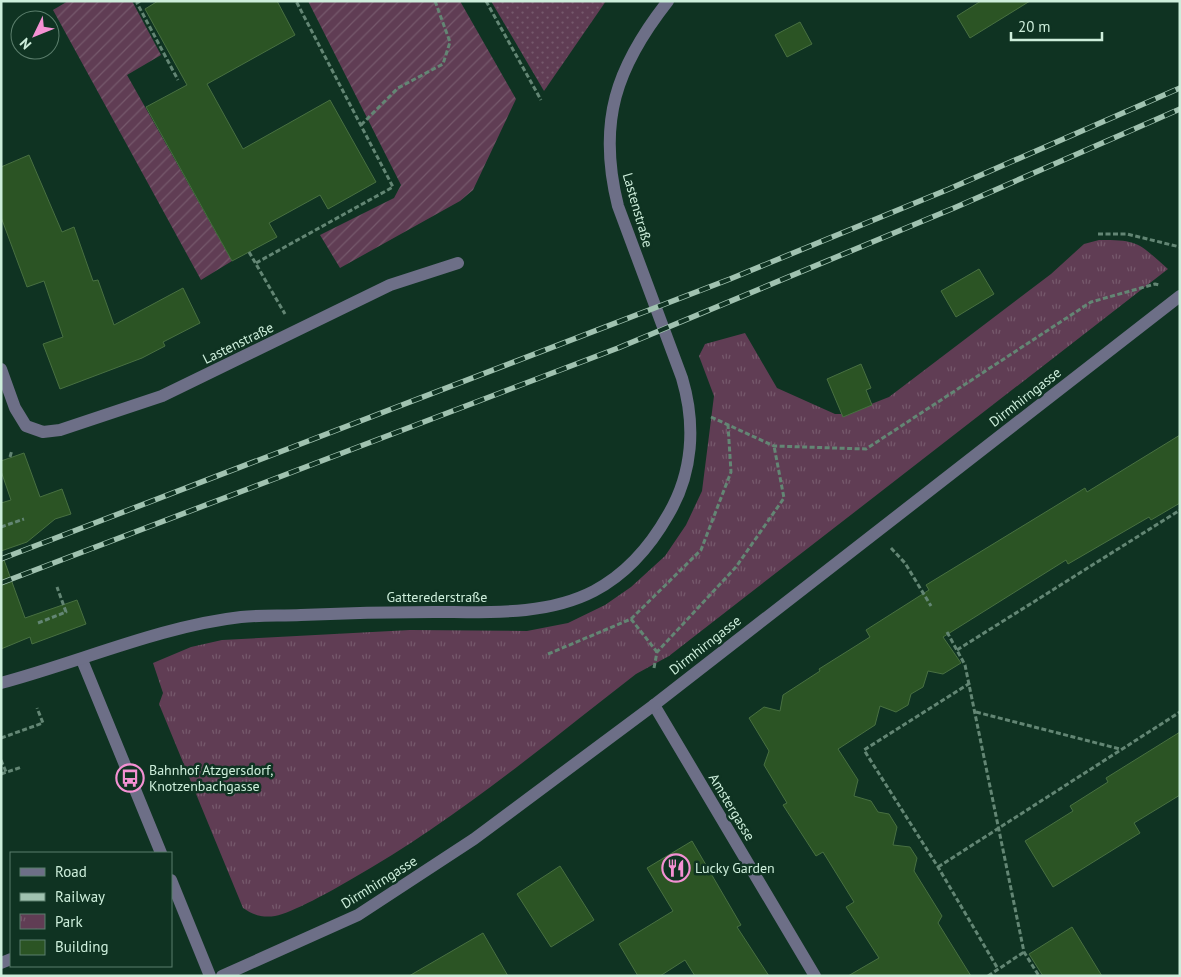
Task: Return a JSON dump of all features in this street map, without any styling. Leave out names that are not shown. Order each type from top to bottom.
[{"type":"street","name":"Lastenstraße","points":[[668,1],[643,35],[628,60],[618,85],[610,136],[612,181],[638,262],[671,344]]},
{"type":"street","name":"Lastenstraße","points":[[1,369],[15,408],[26,426],[42,432],[60,430],[162,396],[390,285],[458,263]]},
{"type":"street","name":"Dirmhirngasse","points":[[222,976],[358,914],[474,839],[654,705],[1180,296]]},
{"type":"street","name":"Gatterederstraße","points":[[1,683],[82,660],[176,628],[241,617],[370,612],[502,612],[565,602],[594,591],[639,556],[658,534],[672,508],[687,470],[691,438],[690,407],[671,344]]},
{"type":"street","points":[[82,660],[161,852]]},
{"type":"street","name":"Amstergasse","points":[[654,705],[815,976]]},
{"type":"street","points":[[174,895],[210,976]]},
{"type":"path","points":[[140,1],[137,3],[178,80]]},
{"type":"path","points":[[256,263],[393,188],[296,1]]},
{"type":"path","points":[[361,126],[398,88],[443,64],[450,42],[435,1]]},
{"type":"path","points":[[486,1],[541,100]]},
{"type":"path","points":[[1098,234],[1127,234],[1180,247]]},
{"type":"path","points":[[250,252],[279,302]]},
{"type":"path","points":[[690,407],[774,446],[866,449],[1091,302],[1155,284],[1163,286]]},
{"type":"path","points":[[654,668],[657,652],[736,567],[784,498],[774,446]]},
{"type":"path","points":[[10,457],[12,450]]},
{"type":"path","points":[[957,650],[1180,510]]},
{"type":"path","points":[[1,526],[24,519]]},
{"type":"path","points":[[876,531],[905,563],[931,606]]},
{"type":"path","points":[[38,622],[66,612],[57,586]]},
{"type":"path","points":[[631,619],[657,652]]},
{"type":"path","points":[[947,632],[966,665],[1024,952],[1039,976]]},
{"type":"path","points":[[970,683],[864,750],[938,867],[998,970]]},
{"type":"path","points":[[1,738],[43,723],[37,708]]},
{"type":"path","points":[[976,712],[1120,749]]},
{"type":"path","points":[[938,867],[1180,712]]},
{"type":"path","points":[[1,760],[6,772]]},
{"type":"path","points":[[1,774],[22,767]]},
{"type":"path","points":[[988,976],[1024,952]]},
{"type":"green space","points":[[68,1],[132,1],[161,55],[127,75],[232,261],[201,280],[60,23],[60,10],[53,10]]},
{"type":"green space","points":[[308,1],[460,1],[516,99],[473,190],[460,201],[340,268],[320,235],[394,198],[401,185]]},
{"type":"green space","points":[[491,1],[606,1],[544,91]]},
{"type":"green space","points":[[1099,240],[1131,242],[1144,248],[1168,269],[669,656],[636,674],[532,756],[425,833],[343,884],[292,911],[266,917],[254,914],[243,908],[159,704],[163,693],[153,663],[191,647],[222,640],[410,630],[527,631],[568,623],[605,605],[631,587],[665,556],[686,525],[702,491],[714,396],[699,356],[705,344],[745,333],[777,388],[835,414],[846,414],[889,397],[1051,274],[1084,244]]},
{"type":"building","points":[[158,1],[277,1],[295,35],[207,84],[243,149],[330,100],[376,182],[328,209],[320,195],[269,223],[277,237],[232,261],[146,107],[187,85],[145,9]]},
{"type":"building","points":[[981,1],[1030,1],[970,38],[957,16]]},
{"type":"building","points":[[800,22],[812,44],[787,57],[775,35]]},
{"type":"building","points":[[29,155],[62,232],[74,227],[93,281],[98,280],[114,325],[183,288],[200,323],[163,342],[165,346],[142,358],[60,389],[43,344],[63,337],[44,281],[27,287],[1,217],[1,167]]},
{"type":"building","points":[[979,269],[994,294],[956,317],[941,291]]},
{"type":"building","points":[[861,364],[871,388],[866,390],[872,405],[843,417],[827,379]]},
{"type":"building","points":[[1180,435],[1180,503],[1151,520],[1149,517],[1068,564],[1066,560],[943,637],[961,663],[943,674],[928,671],[923,687],[911,694],[908,705],[896,712],[880,706],[875,725],[838,749],[858,780],[854,796],[871,801],[878,812],[889,814],[897,827],[893,845],[910,847],[917,858],[914,871],[942,916],[938,923],[971,976],[848,976],[879,958],[846,907],[854,902],[823,852],[816,856],[783,805],[787,803],[764,765],[769,751],[749,718],[764,707],[780,711],[783,695],[820,671],[819,669],[870,637],[866,630],[929,590],[926,585],[1085,488],[1087,492]]},
{"type":"building","points":[[24,453],[40,497],[62,489],[71,514],[55,519],[27,542],[1,551],[1,503],[11,500],[1,471],[1,461]]},
{"type":"building","points":[[1,560],[4,560],[25,618],[77,600],[86,624],[32,644],[30,637],[1,649]]},
{"type":"building","points":[[1180,732],[1180,795],[1134,823],[1140,833],[1053,887],[1025,841],[1073,811],[1070,806],[1108,782],[1106,778]]},
{"type":"building","points":[[692,841],[741,925],[737,927],[769,976],[695,976],[685,960],[660,976],[638,976],[619,944],[673,911],[647,868]]},
{"type":"building","points":[[560,866],[594,920],[551,947],[517,894]]},
{"type":"building","points":[[1072,927],[1102,976],[1043,976],[1029,954]]},
{"type":"building","points":[[483,933],[508,976],[409,976]]},
{"type":"railway","points":[[1,559],[730,279],[949,189],[1180,88]]},
{"type":"railway","points":[[1,583],[618,348],[954,208],[1180,109]]},
{"type":"place","name":"Bahnhof Atzgersdorf, Knotzenbachgasse","points":[[130,778]]},
{"type":"place","name":"Lucky Garden","points":[[676,868]]}]
